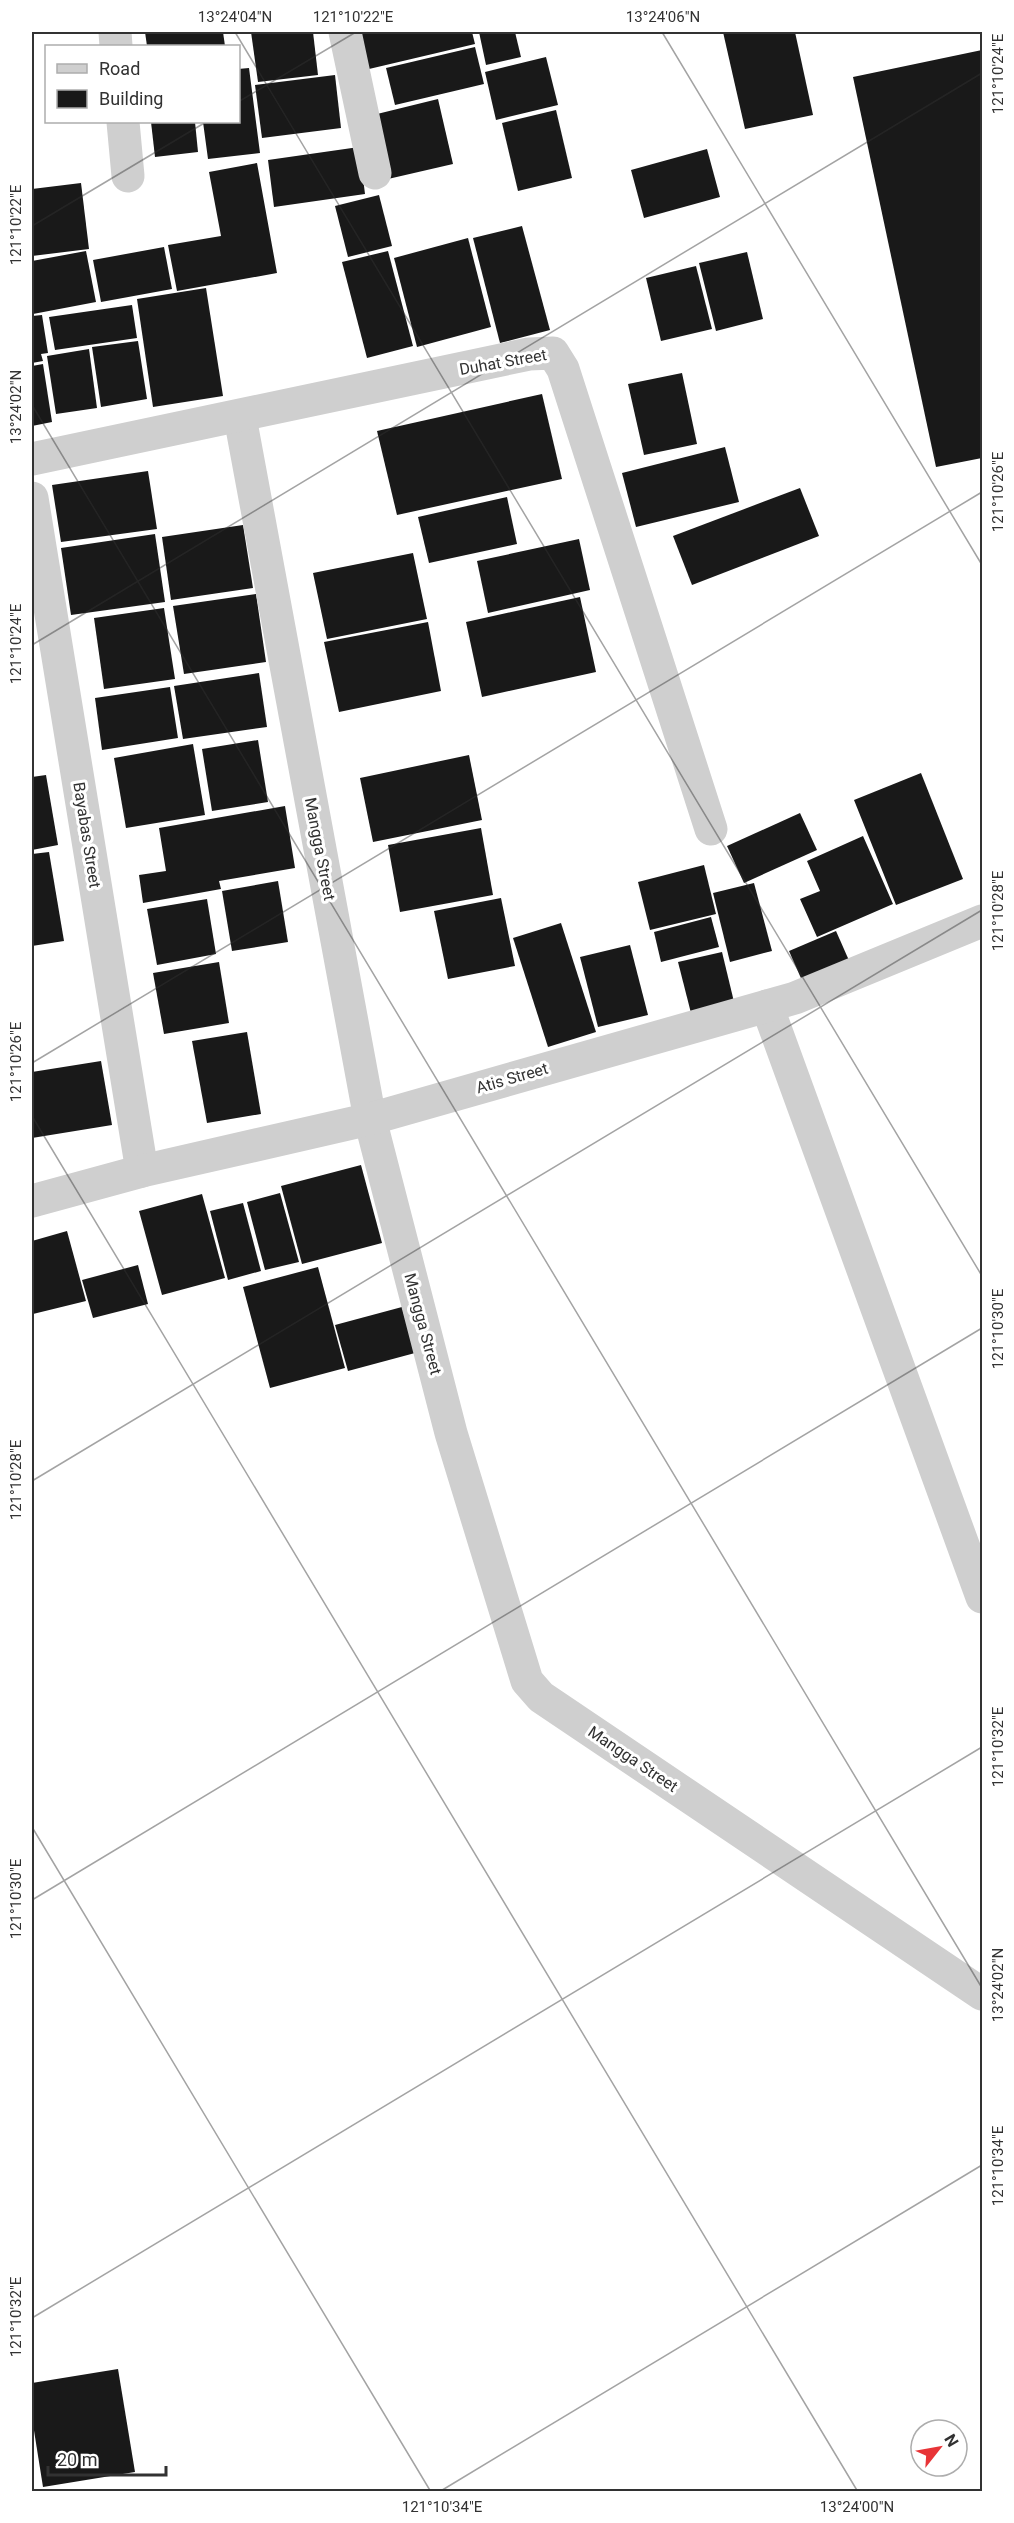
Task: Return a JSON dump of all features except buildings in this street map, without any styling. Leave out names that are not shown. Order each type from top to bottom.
[{"type":"street","points":[[345,32],[375,173]]},
{"type":"street","points":[[123,123],[128,176]]},
{"type":"street","name":"Duhat Street","points":[[32,459],[240,417],[529,354],[554,352],[563,369],[711,829]]},
{"type":"street","name":"Mangga Street","points":[[240,417],[370,1119],[452,1433],[527,1681],[541,1697],[982,1994]]},
{"type":"street","name":"Bayabas Street","points":[[32,498],[142,1171]]},
{"type":"street","name":"Atis Street","points":[[32,1201],[142,1171],[370,1119],[795,998],[982,921]]},
{"type":"street","points":[[767,1006],[982,1597]]}]
